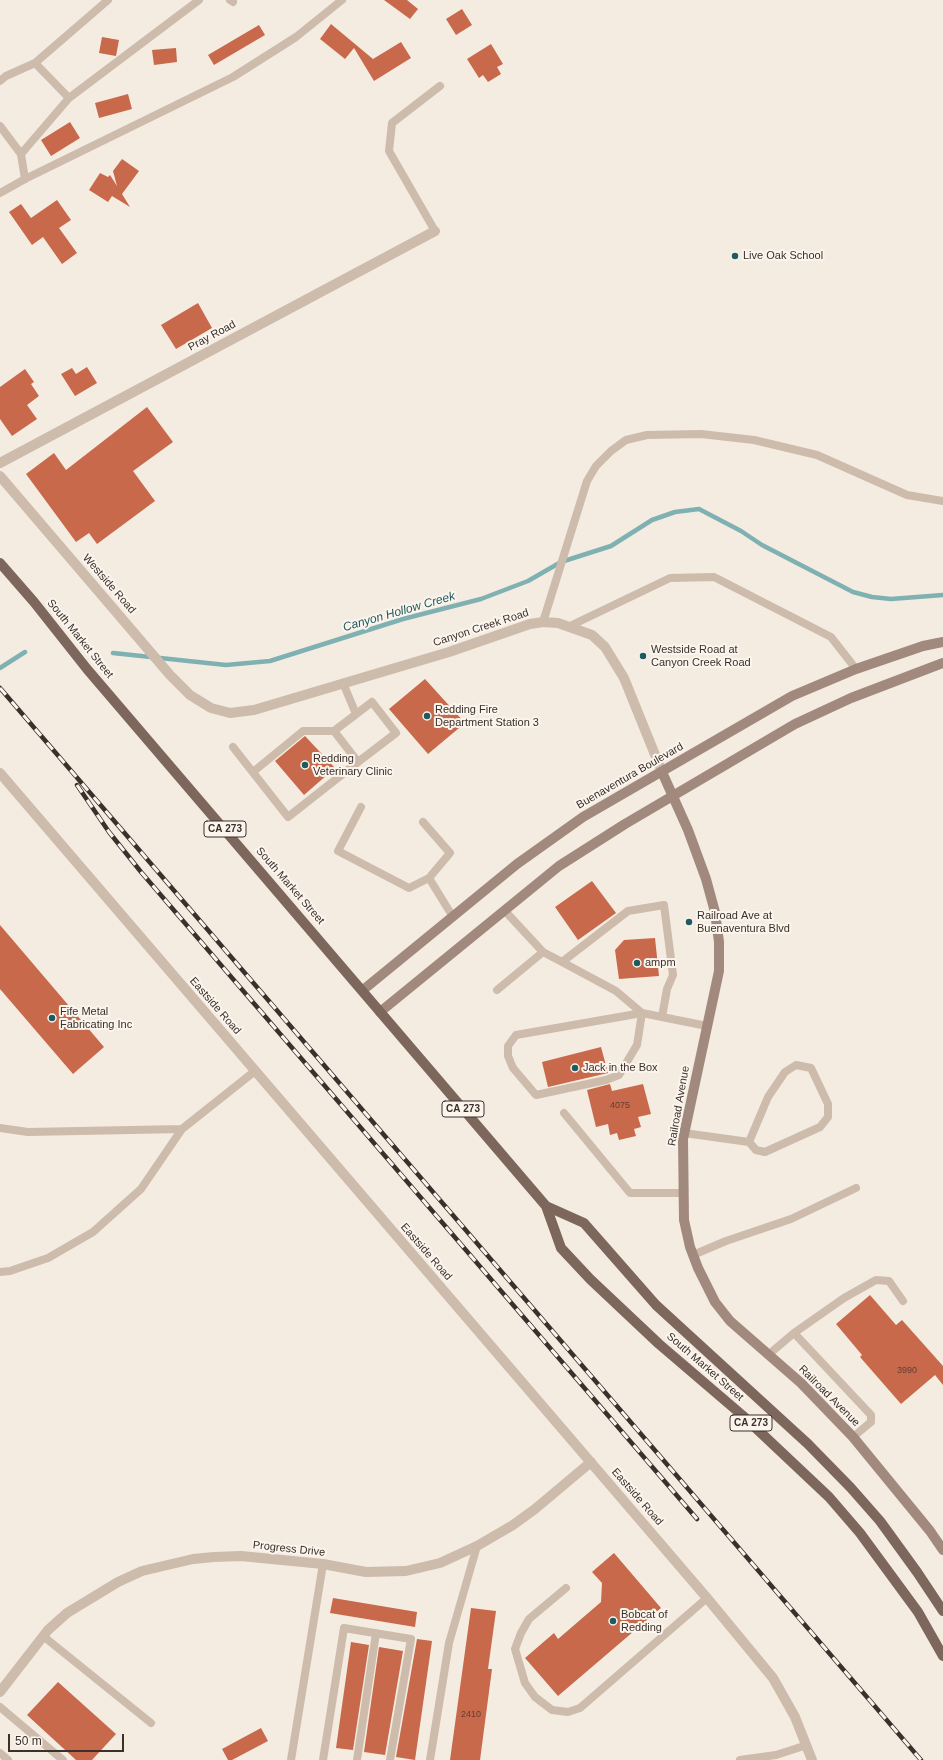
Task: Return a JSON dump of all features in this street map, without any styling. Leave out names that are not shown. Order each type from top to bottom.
[{"type":"main road","name":"South Market Street","points":[[0,563],[34,602],[87,668],[546,1206],[561,1248],[590,1279],[660,1344],[742,1415],[829,1498],[860,1533],[914,1607],[943,1656]]},
{"type":"main road","name":"Buenaventura Boulevard","points":[[363,990],[544,843],[583,817],[792,696],[856,669],[923,646],[943,642]]},
{"type":"main road","points":[[380,1012],[559,866],[673,796],[796,724],[851,698],[943,663]]},
{"type":"main road","name":"Canyon Creek Road","points":[[662,772],[673,796]]},
{"type":"main road","name":"Railroad Avenue","points":[[673,796],[688,830],[706,879],[718,926],[719,971],[684,1133],[682,1193],[684,1220],[693,1255],[715,1302],[730,1321],[801,1383],[853,1437],[930,1531],[943,1550]]},
{"type":"main road","name":"South Market Street","points":[[546,1206],[584,1223],[656,1305],[808,1444],[852,1488],[885,1527],[943,1611]]},
{"type":"street","name":"Pray Road","points":[[0,463],[435,231]]},
{"type":"street","name":"Westside Road","points":[[0,476],[170,674],[190,695],[203,704]]},
{"type":"street","name":"Canyon Creek Road","points":[[203,704],[230,713],[245,712],[449,652],[530,624],[543,622],[570,626],[584,631],[598,640],[615,662],[624,678],[662,772]]},
{"type":"street","name":"Eastside Road","points":[[0,773],[707,1598],[772,1678],[795,1717],[812,1760]]},
{"type":"street","name":"Progress Drive","points":[[0,1692],[43,1636],[67,1613],[118,1582],[142,1571],[193,1559],[241,1556],[323,1564],[366,1572],[406,1571],[440,1563],[477,1546],[535,1509],[591,1462]]},
{"type":"lane","points":[[0,81],[6,76],[35,63],[108,0]]},
{"type":"lane","points":[[21,154],[69,98],[199,0]]},
{"type":"lane","points":[[0,193],[25,179],[233,77],[296,37],[342,0]]},
{"type":"lane","points":[[35,63],[69,98]]},
{"type":"lane","points":[[435,231],[389,150],[392,123],[440,86]]},
{"type":"lane","points":[[0,126],[21,154],[25,179]]},
{"type":"lane","points":[[543,622],[565,547],[587,481],[596,466],[611,451],[626,440],[647,435],[701,434],[754,440],[818,455],[907,495],[943,501]]},
{"type":"lane","points":[[570,626],[670,578],[714,577],[832,637],[856,669]]},
{"type":"lane","points":[[343,684],[356,714]]},
{"type":"lane","points":[[233,747],[288,817],[396,733],[372,702],[334,731],[303,731],[253,772]]},
{"type":"lane","points":[[334,731],[358,762]]},
{"type":"lane","points":[[361,807],[338,851],[409,888],[429,878],[450,853],[423,822]]},
{"type":"lane","points":[[429,878],[453,917]]},
{"type":"lane","points":[[562,962],[628,911],[664,905],[673,975],[667,989],[662,1017]]},
{"type":"lane","points":[[505,911],[543,952],[616,991],[642,1013]]},
{"type":"lane","points":[[497,990],[543,952]]},
{"type":"lane","points":[[642,1013],[637,1045],[619,1075],[606,1080],[536,1095],[513,1068],[508,1056],[508,1046],[516,1035],[642,1013],[707,1026]]},
{"type":"lane","points":[[684,1133],[750,1142],[756,1150],[765,1152],[820,1127],[828,1117],[828,1104],[811,1068],[796,1065],[785,1072],[768,1097],[750,1142]]},
{"type":"lane","points":[[0,1272],[10,1271],[48,1258],[94,1232],[141,1189],[182,1129],[255,1071]]},
{"type":"lane","points":[[564,1113],[630,1193],[682,1193]]},
{"type":"lane","points":[[0,1128],[28,1132],[182,1129]]},
{"type":"lane","points":[[693,1255],[726,1241],[792,1219],[856,1188]]},
{"type":"lane","points":[[768,1355],[794,1333],[844,1298],[876,1280],[889,1281],[903,1301]]},
{"type":"lane","points":[[794,1333],[871,1415],[871,1422],[853,1437]]},
{"type":"lane","points":[[430,1760],[449,1643],[477,1546]]},
{"type":"lane","points":[[291,1760],[323,1564]]},
{"type":"lane","points":[[566,1588],[529,1620],[521,1633],[515,1649],[525,1683],[535,1697],[552,1710],[568,1712],[580,1708],[707,1598]]},
{"type":"lane","points":[[323,1760],[344,1628],[411,1639],[390,1760]]},
{"type":"lane","points":[[357,1760],[376,1633]]},
{"type":"lane","points":[[43,1636],[151,1723]]},
{"type":"lane","points":[[0,1707],[63,1760]]},
{"type":"lane","points":[[740,1760],[776,1755],[807,1745]]},
{"type":"lane","points":[[0,1753],[8,1760]]},
{"type":"building","points":[[384,0],[407,0],[418,9],[410,19]]},
{"type":"building","points":[[462,9],[472,25],[456,35],[446,19]]},
{"type":"building","points":[[331,24],[373,59],[401,42],[411,58],[374,81],[354,48],[345,59],[320,39]]},
{"type":"building","points":[[259,25],[265,35],[214,65],[208,55]]},
{"type":"building","points":[[102,37],[119,40],[116,56],[99,53]]},
{"type":"building","points":[[491,44],[503,64],[497,67],[501,74],[488,82],[483,75],[479,78],[467,59]]},
{"type":"building","points":[[176,48],[177,62],[154,65],[152,50]]},
{"type":"building","points":[[128,94],[132,109],[99,118],[95,103]]},
{"type":"building","points":[[70,122],[80,138],[51,156],[41,140]]},
{"type":"building","points":[[122,159],[139,171],[122,194],[130,207],[112,196],[108,202],[89,190],[100,173],[108,177],[110,175],[117,186],[113,171]]},
{"type":"building","points":[[57,200],[71,220],[59,228],[77,253],[62,264],[43,237],[32,245],[9,212],[21,204],[31,218]]},
{"type":"building","points":[[198,303],[212,328],[176,349],[161,325]]},
{"type":"building","points":[[87,367],[97,383],[75,396],[61,374],[72,368],[76,374]]},
{"type":"building","points":[[25,369],[34,382],[31,384],[39,396],[27,405],[37,419],[12,436],[0,419],[0,387]]},
{"type":"building","points":[[147,407],[173,442],[133,471],[155,501],[97,544],[89,533],[76,542],[26,474],[54,453],[66,470]]},
{"type":"building","name":"Redding Fire Department Station 3","points":[[425,679],[465,723],[428,754],[389,709]]},
{"type":"building","name":"Redding Veterinary Clinic","points":[[305,736],[335,768],[304,795],[275,761]]},
{"type":"building","points":[[592,881],[616,913],[578,940],[555,907]]},
{"type":"building","name":"Fife Metal Fabricating Inc","points":[[0,925],[104,1047],[73,1074],[0,989]]},
{"type":"building","name":"ampm","points":[[655,938],[659,976],[619,979],[615,950],[624,940]]},
{"type":"building","name":"Jack in the Box","points":[[601,1047],[608,1073],[548,1087],[542,1062]]},
{"type":"building","points":[[610,1084],[612,1091],[643,1084],[651,1114],[638,1117],[641,1127],[634,1129],[636,1136],[619,1140],[617,1133],[610,1135],[608,1124],[596,1127],[587,1090]]},
{"type":"building","points":[[870,1295],[896,1325],[902,1320],[943,1366],[943,1385],[935,1375],[901,1404],[860,1357],[862,1355],[836,1324]]},
{"type":"building","name":"Bobcat of Redding","points":[[614,1553],[661,1608],[558,1696],[525,1658],[554,1633],[558,1639],[601,1602],[602,1583],[592,1572]]},
{"type":"building","points":[[333,1598],[417,1612],[415,1627],[330,1613]]},
{"type":"building","points":[[471,1608],[496,1611],[488,1669],[492,1669],[480,1760],[450,1760]]},
{"type":"building","points":[[417,1639],[432,1641],[415,1760],[396,1757]]},
{"type":"building","points":[[351,1642],[369,1645],[353,1750],[336,1748]]},
{"type":"building","points":[[379,1647],[403,1651],[385,1755],[364,1752]]},
{"type":"building","points":[[58,1682],[116,1734],[92,1760],[76,1760],[27,1715]]},
{"type":"building","points":[[261,1728],[268,1741],[232,1760],[228,1760],[222,1749]]},
{"type":"waterway","name":"Canyon Hollow Creek","points":[[113,653],[226,665],[270,661],[403,619],[481,599],[528,581],[561,562],[611,546],[652,520],[675,512],[699,509],[741,531],[762,545],[853,592],[872,597],[891,599],[943,595]]},
{"type":"waterway","name":"Canyon Hollow Creek","points":[[0,668],[25,652]]},
{"type":"railway","points":[[0,688],[921,1760]]},
{"type":"railway","points":[[77,785],[109,832],[141,872],[697,1519]]},
{"type":"place","name":"Live Oak School","points":[[735,256]]},
{"type":"place","name":"Westside Road at Canyon Creek Road","points":[[643,656]]},
{"type":"place","name":"Redding Fire Department Station 3","points":[[427,716]]},
{"type":"place","name":"Redding Veterinary Clinic","points":[[305,765]]},
{"type":"place","name":"Railroad Ave at Buenaventura Blvd","points":[[689,922]]},
{"type":"place","name":"ampm","points":[[637,963]]},
{"type":"place","name":"Fife Metal Fabricating Inc","points":[[52,1018]]},
{"type":"place","name":"Jack in the Box","points":[[575,1068]]},
{"type":"place","name":"Bobcat of Redding","points":[[613,1621]]}]
